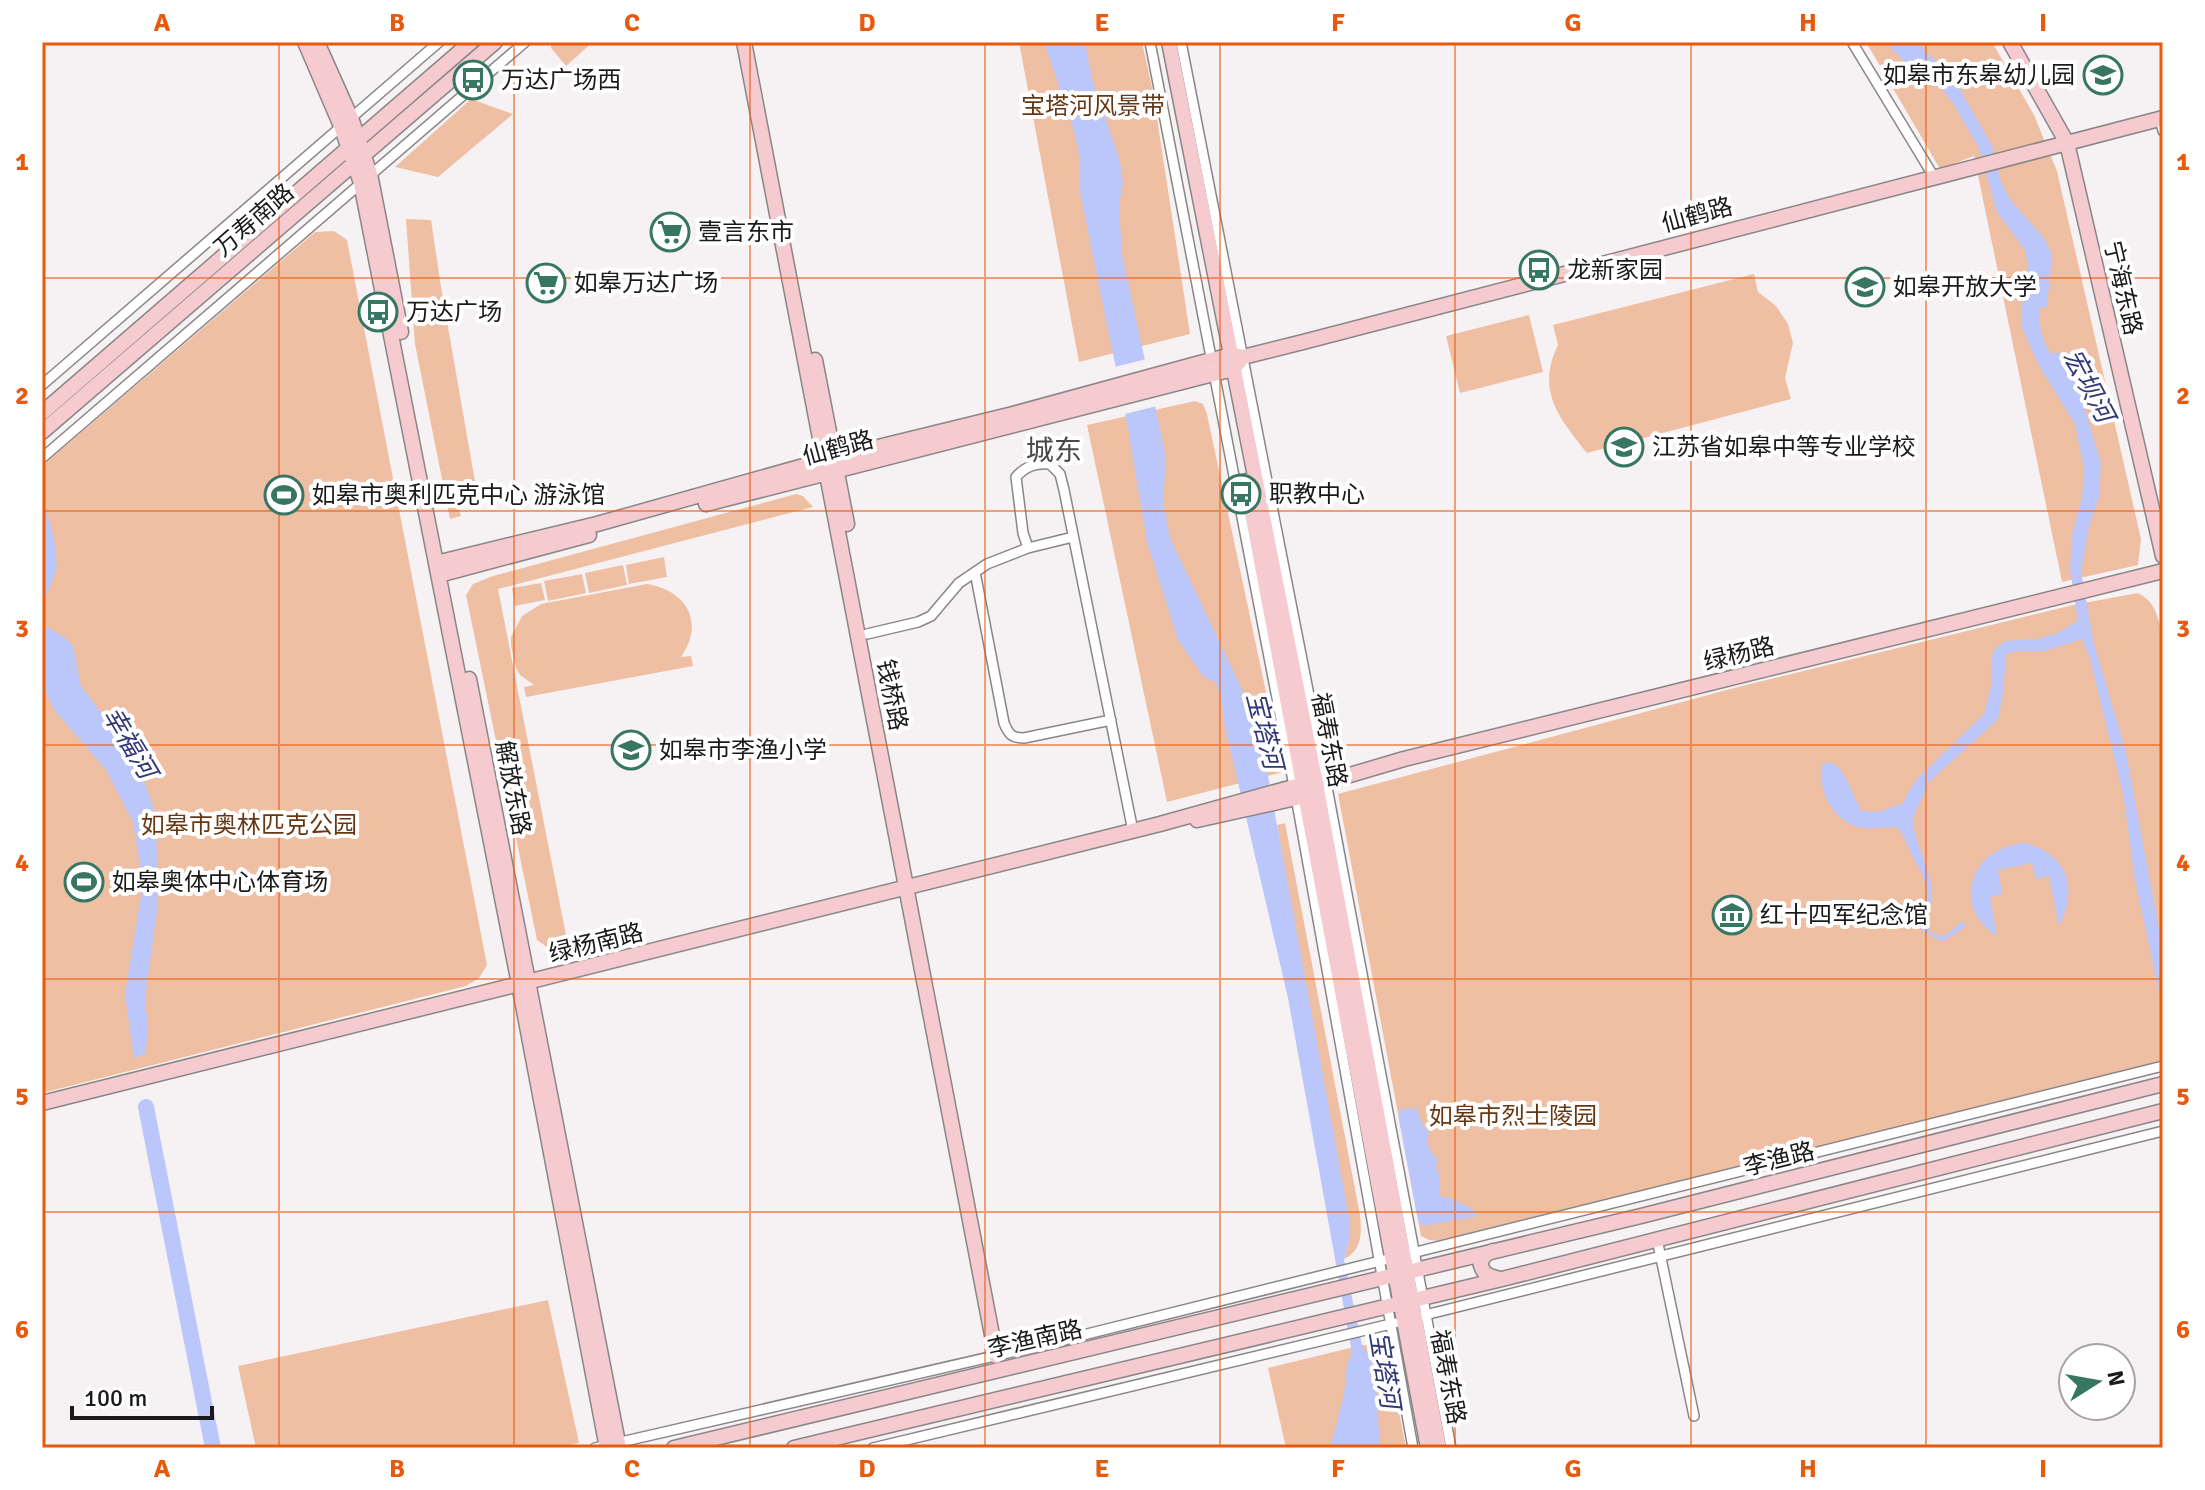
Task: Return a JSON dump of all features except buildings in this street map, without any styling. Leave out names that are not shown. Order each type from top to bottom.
[{"type":"street","points":[[305,42],[346,122]]},
{"type":"street","points":[[317,42],[346,122]]},
{"type":"street","points":[[42,385],[439,42]]},
{"type":"street","name":"万寿南路","points":[[42,413],[471,42]]},
{"type":"street","name":"万寿南路","points":[[42,432],[495,42]]},
{"type":"street","points":[[42,458],[525,42]]},
{"type":"street","name":"钱桥路","points":[[744,42],[867,634],[911,887]]},
{"type":"street","name":"钱桥路","points":[[753,42],[1000,1355]]},
{"type":"street","points":[[1150,42],[1226,363]]},
{"type":"street","name":"福寿东路","points":[[1160,42],[1226,363]]},
{"type":"street","name":"福寿东路","points":[[1169,42],[1303,789],[1405,1301],[1428,1448]]},
{"type":"street","points":[[1181,42],[1226,363],[1303,789],[1408,1319],[1413,1448]]},
{"type":"street","points":[[1852,42],[1934,177]]},
{"type":"street","name":"宁海东路","points":[[2010,42],[2067,143],[2163,556]]},
{"type":"street","name":"解放东路","points":[[346,122],[366,178],[524,983],[609,1446]]},
{"type":"street","name":"仙鹤路","points":[[442,568],[687,507],[831,466],[1934,177],[2067,143],[2162,123]]},
{"type":"street","points":[[1028,548],[1023,533],[1016,477],[1024,468],[1037,463],[1050,464],[1060,474],[1133,831]]},
{"type":"street","points":[[867,634],[931,616],[948,594],[987,564],[1028,548],[1073,537]]},
{"type":"street","name":"绿杨路","points":[[1303,789],[1404,759],[2163,571]]},
{"type":"street","points":[[975,572],[1008,734],[1014,738],[1024,738],[1111,720]]},
{"type":"street","name":"绿杨南路","points":[[42,1103],[1303,789]]},
{"type":"street","points":[[609,1446],[1000,1355],[2163,1066]]},
{"type":"street","name":"李渔路","points":[[1399,1273],[1711,1199],[2163,1084]]},
{"type":"street","name":"李渔路","points":[[1405,1301],[2163,1111]]},
{"type":"street","points":[[873,1448],[1346,1335],[2163,1131]]},
{"type":"street","points":[[1657,1239],[1694,1416]]},
{"type":"street","points":[[1497,1249],[1486,1254],[1480,1262],[1487,1276],[1502,1279]]},
{"type":"street","name":"李渔南路","points":[[674,1448],[1399,1273]]},
{"type":"street","points":[[1318,1294],[1327,1300],[1329,1309],[1323,1320]]},
{"type":"street","name":"李渔南路","points":[[794,1448],[1405,1301]]},
{"type":"street","points":[[1408,1319],[1451,1448]]},
{"type":"street","name":"福寿东路","points":[[1408,1319],[1439,1448]]},
{"type":"green space","points":[[552,42],[593,42],[566,66],[551,48]]},
{"type":"green space","name":"宝塔河风景带","points":[[1019,42],[1142,42],[1153,92],[1190,334],[1079,362]]},
{"type":"green space","points":[[1866,42],[1992,42],[2034,115],[2057,171],[2141,539],[2138,565],[2062,582],[1974,156],[1940,169]]},
{"type":"green space","points":[[471,99],[513,114],[438,177],[395,167]]},
{"type":"green space","points":[[406,219],[431,220],[476,487],[455,496],[461,516],[450,519],[415,344]]},
{"type":"green space","name":"如皋市奥林匹克公园","points":[[334,231],[347,240],[487,965],[479,978],[466,986],[42,1093],[42,466],[315,232]]},
{"type":"green space","points":[[1754,274],[1758,292],[1776,306],[1788,324],[1793,343],[1785,378],[1791,399],[1587,453],[1553,402],[1549,376],[1558,345],[1553,325]]},
{"type":"green space","points":[[1529,315],[1543,372],[1460,393],[1446,336]]},
{"type":"green space","points":[[1195,401],[1203,404],[1207,414],[1283,772],[1167,802],[1087,425]]},
{"type":"green space","points":[[796,494],[803,496],[813,507],[498,589],[566,935],[570,935],[571,944],[547,947],[537,940],[466,595],[473,584],[493,576]]},
{"type":"green space","points":[[664,557],[667,577],[629,584],[626,565]]},
{"type":"green space","points":[[623,565],[627,585],[589,593],[585,573]]},
{"type":"green space","points":[[582,574],[586,593],[548,601],[544,581]]},
{"type":"green space","points":[[541,583],[545,600],[515,606],[512,588]]},
{"type":"green space","points":[[647,584],[673,593],[688,610],[691,632],[681,657],[691,656],[693,666],[526,697],[524,687],[534,685],[520,675],[511,646],[511,637],[522,616],[541,604]]},
{"type":"green space","name":"如皋市烈士陵园","points":[[2138,593],[2154,608],[2163,643],[2163,1061],[1442,1241],[1421,1236],[1338,794],[1738,687],[2073,605]]},
{"type":"green space","points":[[1285,823],[1360,1215],[1360,1241],[1344,1259],[1349,1241],[1277,825]]},
{"type":"green space","points":[[548,1300],[579,1443],[553,1448],[256,1448],[238,1366]]},
{"type":"green space","points":[[1362,1345],[1384,1346],[1387,1351],[1406,1448],[1286,1448],[1268,1368]]},
{"type":"water","name":"宝塔河","points":[[1044,42],[1085,42],[1092,79],[1119,158],[1123,182],[1119,207],[1122,255],[1166,457],[1163,503],[1170,538],[1245,696],[1268,776],[1350,1223],[1344,1260],[1362,1345],[1375,1367],[1380,1448],[1330,1448],[1352,1353],[1288,998],[1223,718],[1222,701],[1216,683],[1203,676],[1178,640],[1147,542],[1127,423],[1080,192],[1080,160],[1073,127]]},
{"type":"water","points":[[1885,42],[1920,42],[1923,49],[1953,77],[1992,146],[2001,182],[2011,201],[2044,238],[2052,255],[2047,307],[2039,308],[2040,326],[2051,354],[2059,352],[2078,386],[2101,463],[2099,497],[2089,526],[2081,572],[2094,644],[2125,748],[2163,951],[2163,1011],[2134,875],[2124,798],[2090,659],[2082,639],[2044,651],[2006,654],[1998,719],[1928,783],[1914,814],[1914,831],[1932,890],[1926,923],[1934,935],[1945,936],[1966,922],[1965,927],[1944,941],[1909,924],[1869,925],[1859,916],[1857,906],[1861,902],[1868,903],[1888,918],[1917,911],[1925,903],[1927,889],[1897,827],[1854,826],[1844,821],[1830,806],[1822,786],[1822,765],[1829,762],[1840,769],[1862,811],[1878,812],[1902,804],[1915,781],[1984,714],[1992,683],[1993,651],[2005,641],[2038,639],[2060,632],[2078,620],[2070,570],[2072,535],[2082,497],[2084,469],[2075,424],[2039,366],[2022,328],[2021,312],[2028,267],[2025,250],[1997,212],[1979,148],[1941,88],[1908,65]]},
{"type":"water","points":[[42,499],[56,557],[55,573],[44,604],[46,627],[73,646],[81,686],[129,749],[156,814],[158,903],[145,998],[148,1029],[145,1054],[134,1058],[125,994],[143,884],[133,822],[106,770],[55,711],[42,685]]},
{"type":"water","points":[[2026,843],[2040,848],[2060,864],[2068,886],[2065,912],[2059,926],[2049,876],[2036,879],[2032,863],[1998,870],[2002,894],[1990,897],[1997,936],[1982,924],[1974,910],[1971,895],[1973,880],[1980,866],[1991,855]]},
{"type":"water","points":[[1416,1108],[1429,1132],[1429,1148],[1438,1161],[1439,1196],[1453,1199],[1475,1211],[1477,1214],[1474,1217],[1423,1226],[1418,1221],[1398,1114],[1402,1109]]},
{"type":"pier","points":[[1147,359],[1157,406],[1121,415],[1110,368]]},
{"type":"waterway","name":"幸福河","points":[[146,1107],[213,1448]]},
{"type":"place","name":"如皋市东皋幼儿园","points":[[2103,75]]},
{"type":"place","name":"万达广场西","points":[[473,80]]},
{"type":"place","name":"壹言东市","points":[[670,232]]},
{"type":"place","name":"龙新家园","points":[[1539,270]]},
{"type":"place","name":"如皋万达广场","points":[[546,283]]},
{"type":"place","name":"如皋开放大学","points":[[1865,287]]},
{"type":"place","name":"万达广场","points":[[378,312]]},
{"type":"place","name":"江苏省如皋中等专业学校","points":[[1624,447]]},
{"type":"place","name":"职教中心","points":[[1241,494]]},
{"type":"place","name":"如皋市奥利匹克中心 游泳馆","points":[[284,495]]},
{"type":"place","name":"如皋市李渔小学","points":[[631,750]]},
{"type":"place","name":"如皋奥体中心体育场","points":[[84,882]]},
{"type":"place","name":"红十四军纪念馆","points":[[1732,915]]},
{"type":"district","name":"城东","points":[[1054,451]]},
{"type":"water label","name":"宏坝河","points":[[2088,386]]}]
